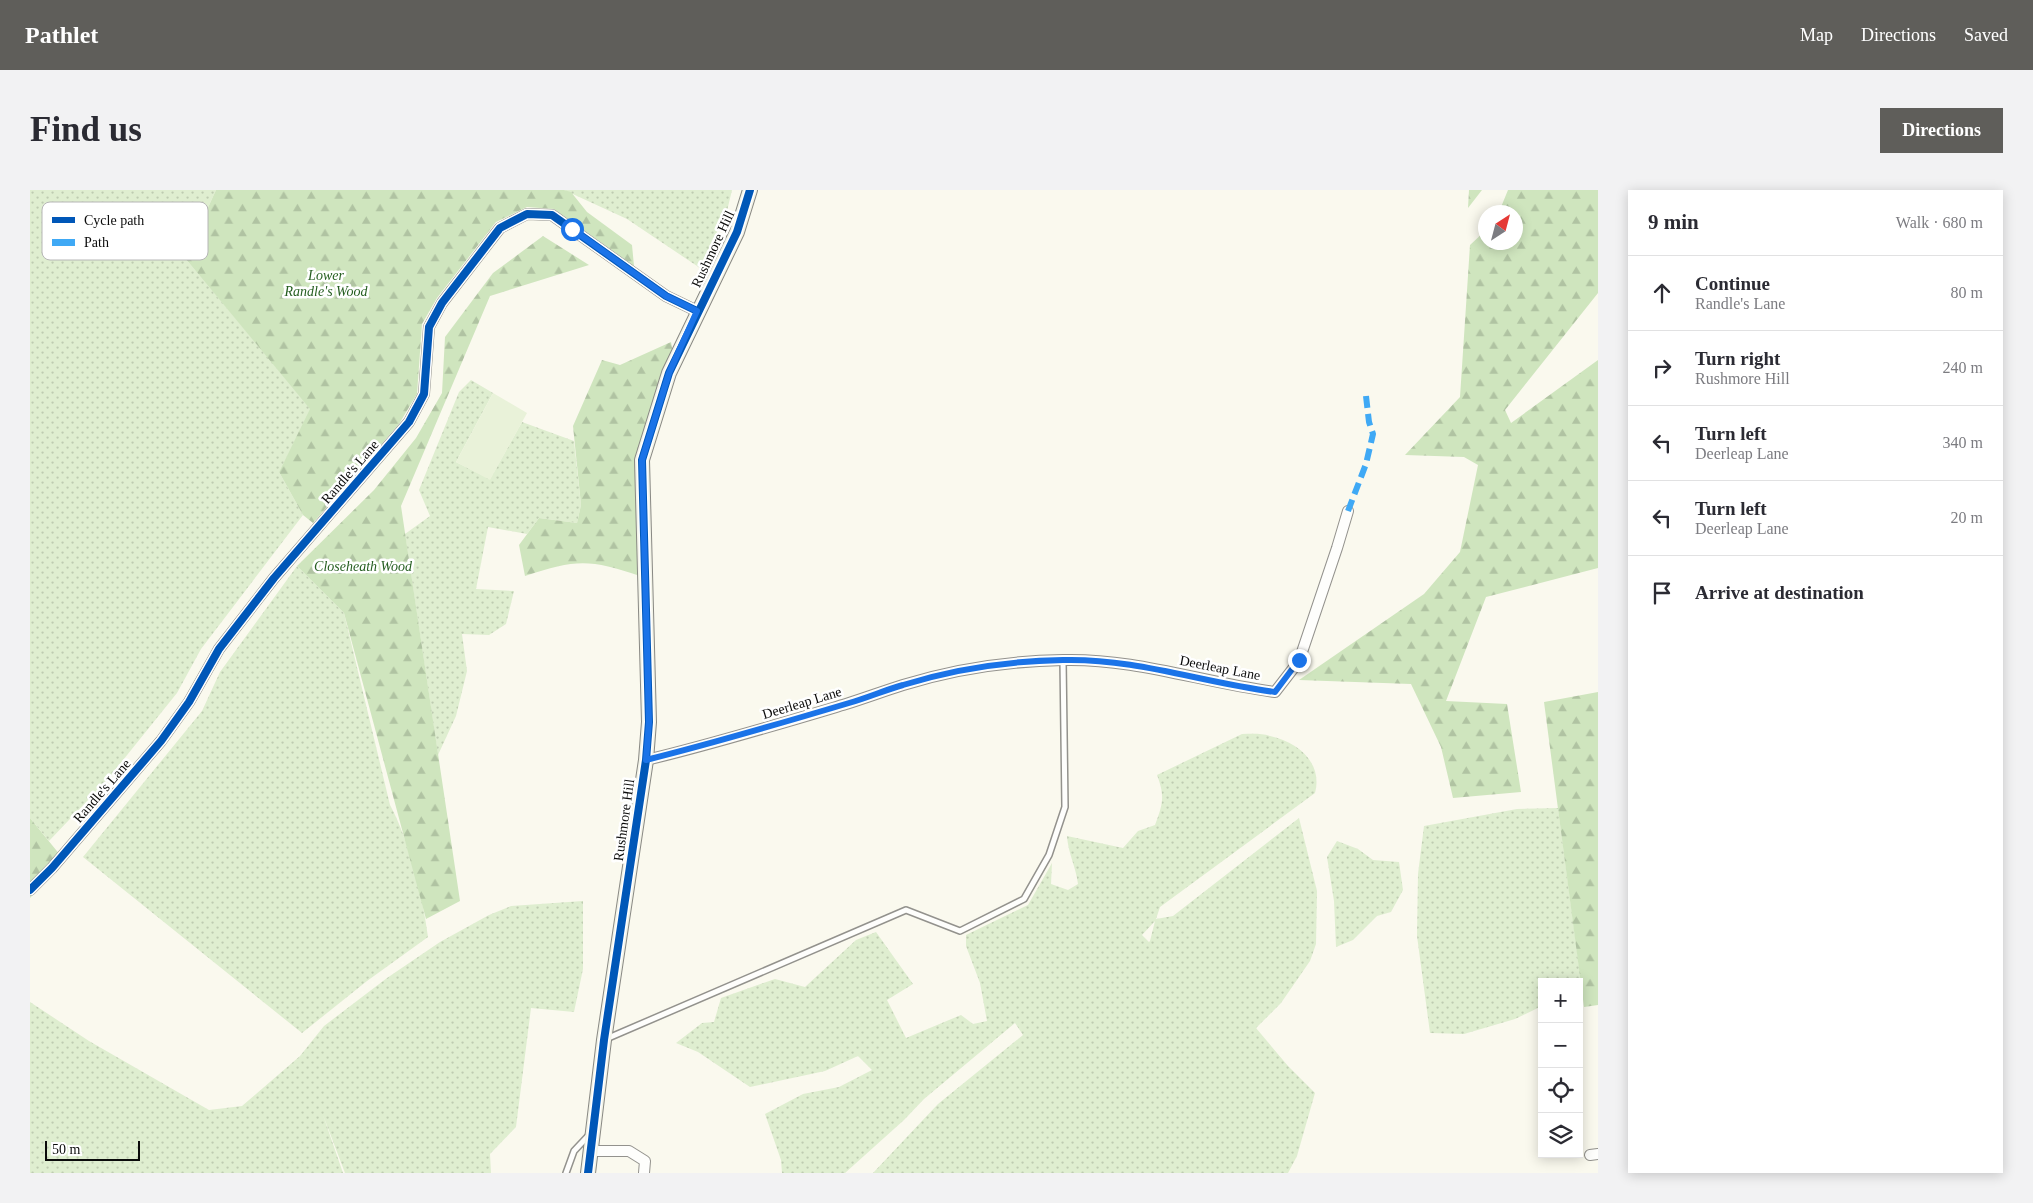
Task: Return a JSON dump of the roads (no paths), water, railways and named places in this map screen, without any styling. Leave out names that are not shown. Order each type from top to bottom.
[{"type":"street","name":"Rushmore Hill","points":[[588,1173],[604,1040],[646,760],[649,722],[642,460],[669,373],[697,311],[737,232],[750,190]]},
{"type":"street","name":"Randle's Lane","points":[[30,890],[52,868],[161,741],[189,702],[219,649],[274,578],[409,422],[424,394],[429,327],[442,303],[500,228],[527,214],[552,215],[666,296],[697,311]]},
{"type":"street","name":"Deerleap Lane","points":[[646,760],[713,744],[903,685],[971,668],[1063,660],[1101,662],[1164,670],[1244,688],[1275,692],[1299,660],[1348,511]]},
{"type":"street","points":[[591,1151],[629,1150],[645,1161],[644,1173]]},
{"type":"lane","points":[[604,1040],[906,910],[960,931],[1024,899],[1049,855],[1065,807],[1063,660]]},
{"type":"lane","points":[[566,1173],[574,1151],[593,1132]]},
{"type":"park label","name":"Lower Randle's Wood","points":[[326,284]]},
{"type":"park label","name":"Closeheath Wood","points":[[363,566]]}]
